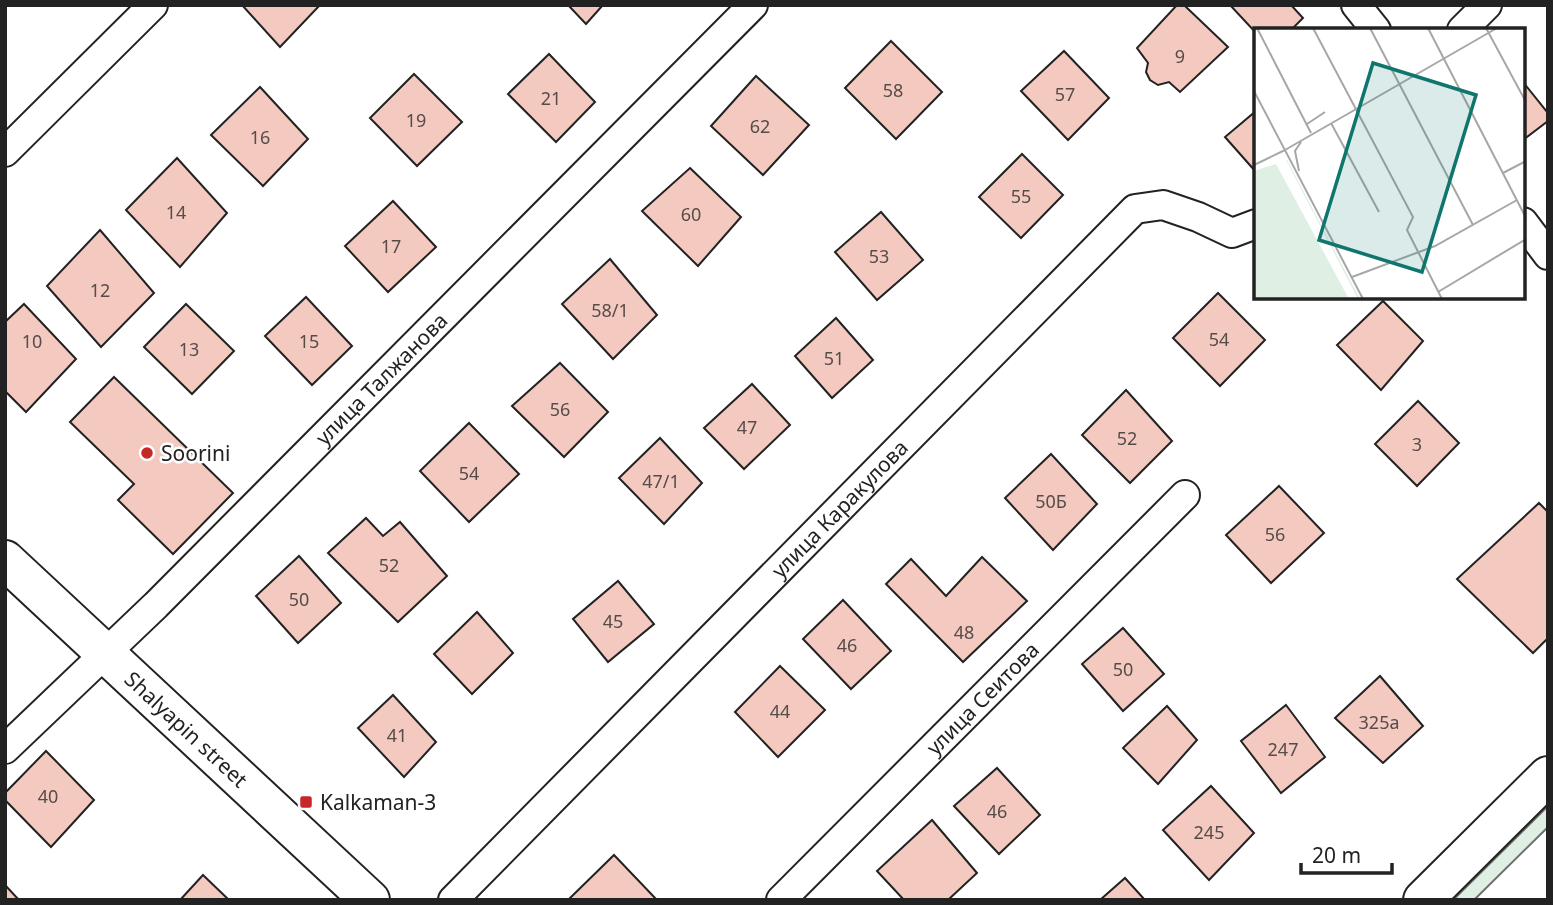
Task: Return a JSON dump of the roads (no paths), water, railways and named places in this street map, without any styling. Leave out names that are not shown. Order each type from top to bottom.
[{"type":"main road","name":"Shalyapin street","points":[[5,560],[370,900]]},
{"type":"main road","points":[[1423,900],[1548,776]]},
{"type":"street","points":[[5,152],[153,5]]},
{"type":"street","name":"улица Талжанова","points":[[5,749],[106,653],[753,5]]},
{"type":"street","points":[[1356,5],[1374,28]]},
{"type":"street","points":[[1464,28],[1487,5]]},
{"type":"street","name":"улица Каракулова","points":[[453,900],[1135,209],[1163,205],[1232,233],[1254,224]]},
{"type":"street","points":[[1525,225],[1548,255]]},
{"type":"street","name":"улица Сеитова","points":[[781,900],[1185,495]]},
{"type":"place","name":"Soorini","points":[[147,453]]},
{"type":"place","name":"Kalkaman-3","points":[[306,802]]}]
